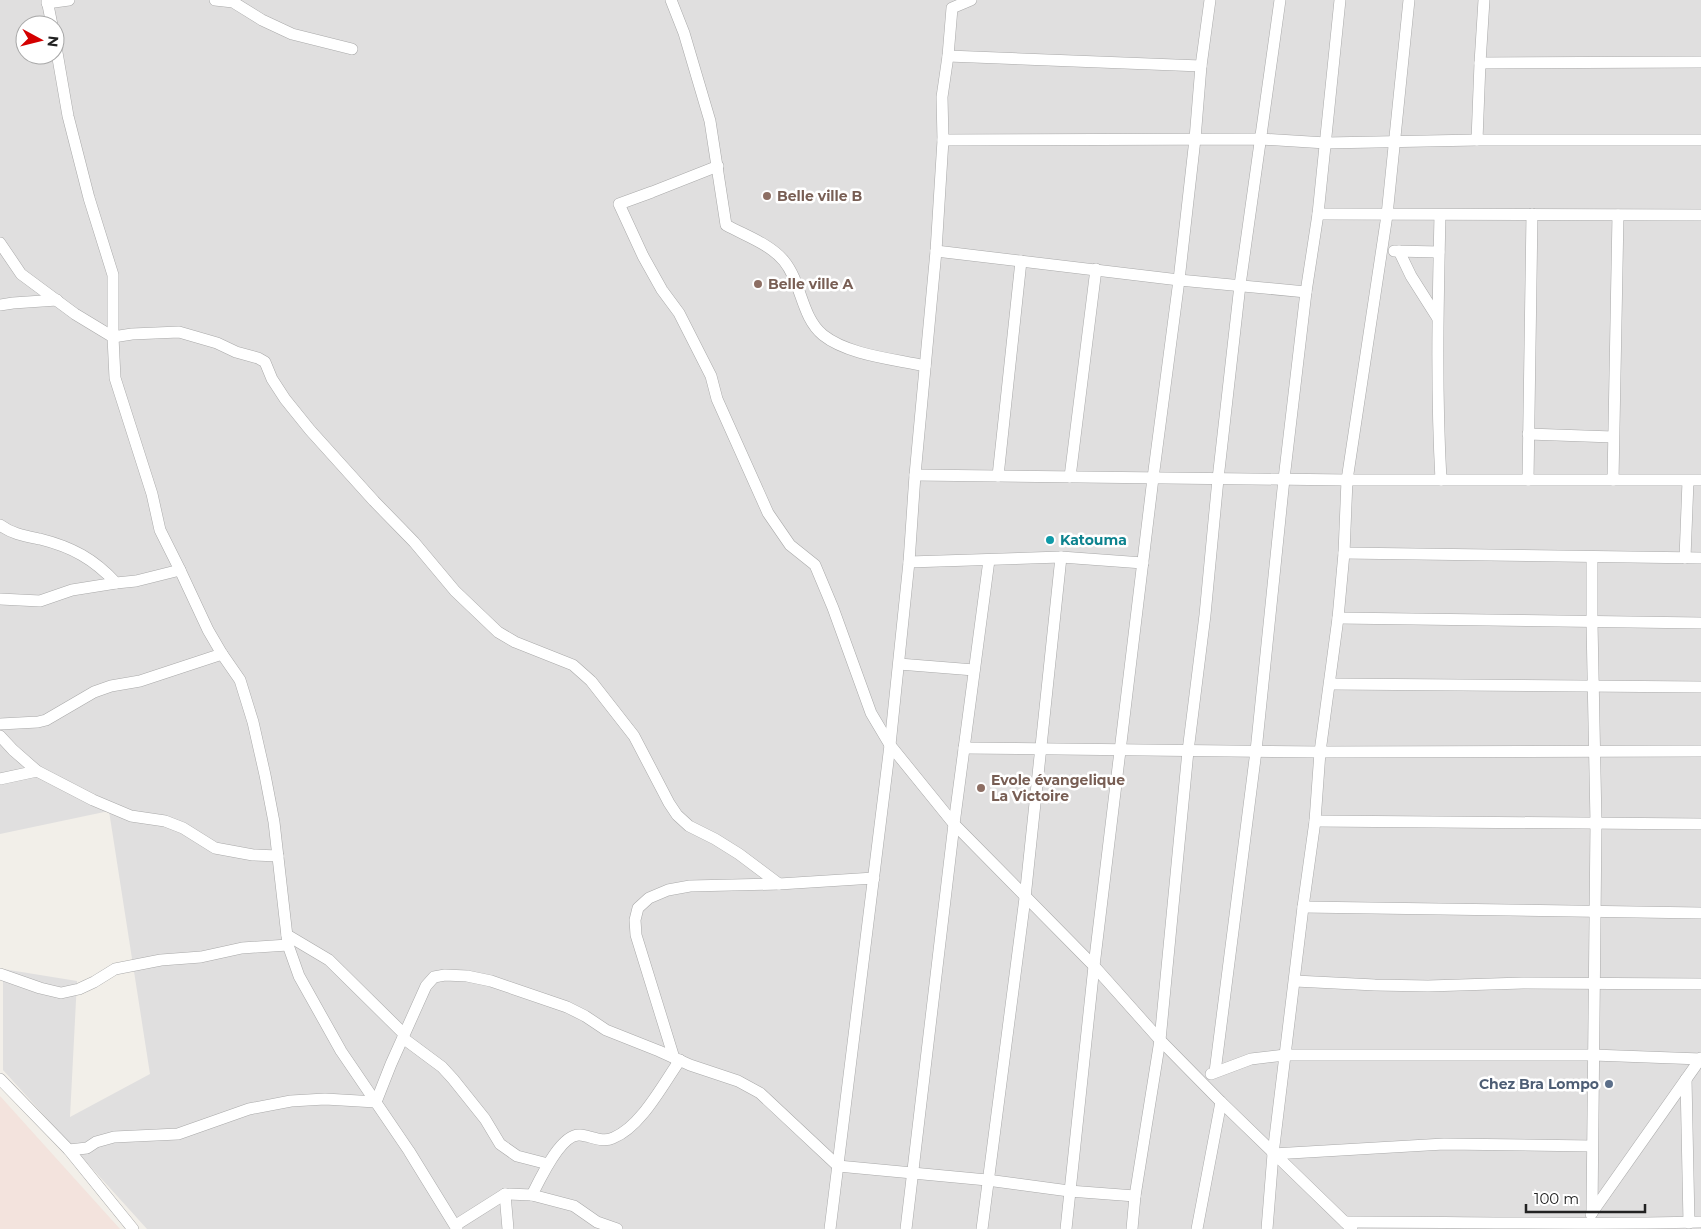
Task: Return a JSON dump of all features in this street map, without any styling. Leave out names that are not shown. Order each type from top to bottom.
[{"type":"street","points":[[50,15],[47,2],[69,0]]},
{"type":"street","points":[[215,0],[232,1],[262,20],[292,34],[352,49]]},
{"type":"street","points":[[671,0],[684,33],[710,122],[726,225],[753,238],[784,261],[796,280],[803,303],[813,323],[822,334],[842,347],[925,366]]},
{"type":"street","points":[[830,1229],[899,664],[936,251],[943,140],[942,97],[952,8],[972,0]]},
{"type":"street","points":[[1066,1229],[1094,966],[1153,478],[1180,280],[1196,139],[1201,66],[1210,0]]},
{"type":"street","points":[[1132,1229],[1160,1040],[1188,751],[1205,615],[1240,286],[1280,0]]},
{"type":"street","points":[[1215,1072],[1256,751],[1284,479],[1306,292],[1318,214],[1340,0]]},
{"type":"street","points":[[1268,1229],[1273,1154],[1315,821],[1320,752],[1338,618],[1348,480],[1387,215],[1409,0]]},
{"type":"street","points":[[1477,140],[1484,0]]},
{"type":"street","points":[[948,56],[1201,66]]},
{"type":"street","points":[[1480,63],[1701,62]]},
{"type":"street","points":[[59,65],[68,116],[89,198],[113,275],[115,378],[152,494],[160,530],[208,630],[240,680],[253,722],[266,775],[288,940],[299,976],[342,1051],[409,1151],[456,1227],[505,1194],[532,1194],[574,1206],[596,1222],[617,1229]]},
{"type":"street","points":[[943,140],[1196,139],[1326,143],[1477,140],[1701,140]]},
{"type":"street","points":[[718,166],[619,204],[643,256],[662,290],[679,313],[711,376],[717,399],[768,513],[790,545],[815,566],[833,608],[871,713],[890,745],[954,824],[1024,898],[1094,966],[1160,1040],[1273,1154],[1349,1226],[1470,1222],[1701,1222]]},
{"type":"street","points":[[1318,214],[1701,215]]},
{"type":"street","points":[[1440,214],[1437,317],[1438,432],[1441,480]]},
{"type":"street","points":[[1528,480],[1532,214]]},
{"type":"street","points":[[1612,480],[1618,215]]},
{"type":"street","points":[[0,243],[21,274],[97,329],[113,337],[132,334],[180,332],[208,340],[265,362],[272,379],[285,399],[310,430],[374,502],[414,542],[455,591],[498,632],[515,642],[573,665],[592,681],[634,736],[677,815],[689,826],[739,854],[779,884]]},
{"type":"street","points":[[936,251],[1180,280],[1306,292]]},
{"type":"street","points":[[1382,251],[1439,252]]},
{"type":"street","points":[[1400,252],[1411,276],[1437,317]]},
{"type":"street","points":[[998,476],[1021,261]]},
{"type":"street","points":[[1070,477],[1096,269]]},
{"type":"street","points":[[0,305],[57,300]]},
{"type":"street","points":[[1528,434],[1613,437]]},
{"type":"street","points":[[915,476],[1348,480],[1701,480]]},
{"type":"street","points":[[1685,558],[1688,481]]},
{"type":"street","points":[[0,525],[14,533],[64,546],[80,554],[102,568],[116,583]]},
{"type":"street","points":[[1344,553],[1592,558],[1701,558]]},
{"type":"street","points":[[909,562],[1061,557],[1143,563]]},
{"type":"street","points":[[982,1229],[1024,898],[1061,557]]},
{"type":"street","points":[[1587,1222],[1592,1146],[1595,984],[1596,752],[1593,687],[1592,558]]},
{"type":"street","points":[[906,1229],[954,824],[989,560]]},
{"type":"street","points":[[0,599],[40,601],[72,590],[136,581],[180,570]]},
{"type":"street","points":[[1338,618],[1592,623],[1701,623]]},
{"type":"street","points":[[0,724],[46,720],[94,692],[111,686],[140,681],[222,654]]},
{"type":"street","points":[[899,664],[974,670]]},
{"type":"street","points":[[1330,684],[1701,687]]},
{"type":"street","points":[[0,736],[37,771],[85,796],[131,816],[165,821],[183,828],[216,848],[253,855],[278,856]]},
{"type":"street","points":[[964,748],[1320,752],[1701,752]]},
{"type":"street","points":[[0,779],[37,771]]},
{"type":"street","points":[[1315,821],[1701,824]]},
{"type":"street","points":[[532,1194],[548,1164],[564,1142],[571,1136],[579,1135],[604,1140],[614,1138],[632,1126],[645,1111],[677,1059],[636,935],[635,920],[638,908],[649,898],[668,890],[690,886],[779,884],[874,878]]},
{"type":"street","points":[[1303,907],[1701,913]]},
{"type":"street","points":[[0,974],[40,988],[62,993],[79,989],[114,969],[288,940],[329,960],[404,1036],[442,1068],[485,1119],[500,1144],[517,1156],[548,1164]]},
{"type":"street","points":[[376,1102],[426,986],[434,977],[445,975],[468,976],[491,981],[567,1008],[585,1016],[606,1030],[738,1081],[760,1093],[838,1166],[987,1180],[1069,1191],[1136,1196]]},
{"type":"street","points":[[1295,981],[1428,986],[1523,983],[1701,984]]},
{"type":"street","points":[[1201,1081],[1215,1072],[1250,1059],[1285,1055],[1593,1055],[1701,1059]]},
{"type":"street","points":[[1587,1222],[1701,1059]]},
{"type":"street","points":[[0,1079],[69,1150],[133,1229]]},
{"type":"street","points":[[1686,1079],[1689,1223]]},
{"type":"street","points":[[69,1150],[87,1148],[96,1142],[114,1137],[178,1134],[249,1109],[291,1102],[325,1098],[376,1102]]},
{"type":"street","points":[[1197,1229],[1221,1102]]},
{"type":"street","points":[[1273,1154],[1444,1144],[1592,1146]]},
{"type":"street","points":[[505,1194],[508,1229]]},
{"type":"shaded area","points":[[0,0],[1701,0],[1701,1229],[147,1229],[3,1070],[3,969],[77,981],[70,1117],[150,1074],[109,811],[0,834]]},
{"type":"shaded area","points":[[0,1096],[120,1229],[0,1229]]},
{"type":"place","name":"Belle ville B","points":[[767,196]]},
{"type":"place","name":"Belle ville A","points":[[758,284]]},
{"type":"place","name":"Katouma","points":[[1050,540]]},
{"type":"place","name":"Evole évangelique La Victoire","points":[[981,788]]},
{"type":"place","name":"Chez Bra Lompo","points":[[1609,1084]]}]
